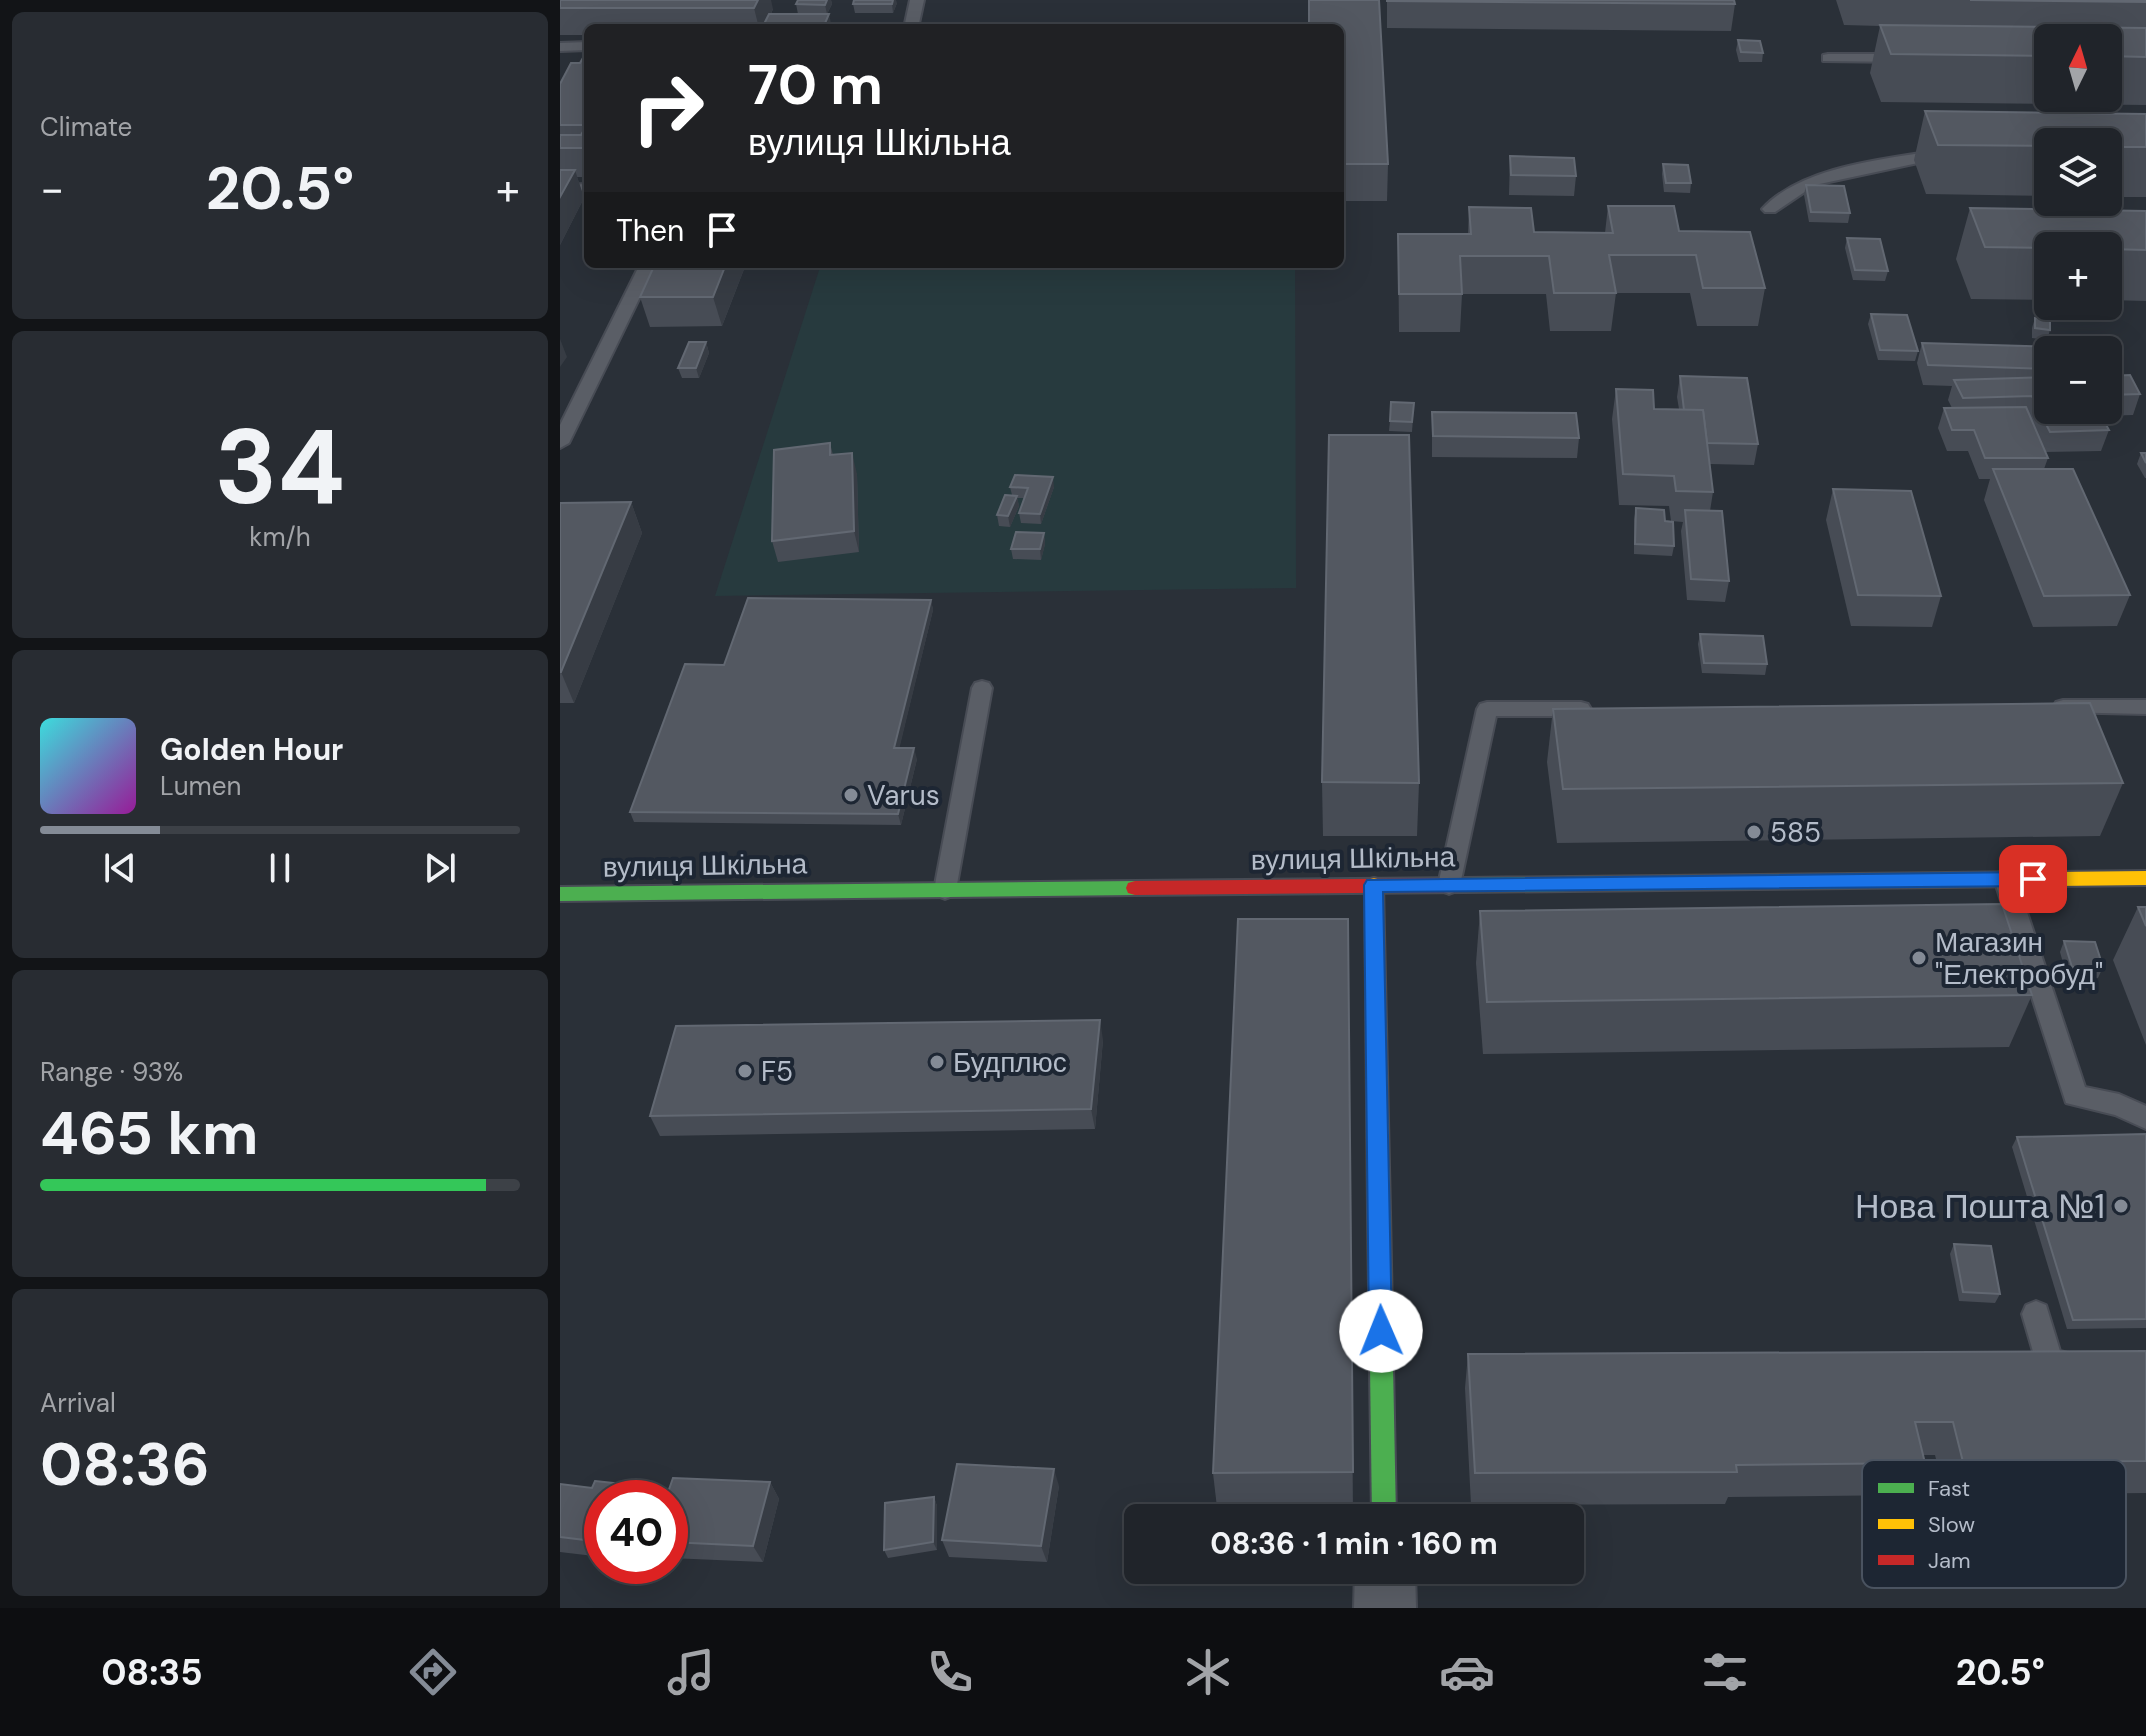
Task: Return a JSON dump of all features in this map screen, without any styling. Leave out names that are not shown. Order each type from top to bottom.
[{"type":"street","name":"вулиця Шкільна","points":[[560,894],[2146,878]]},
{"type":"street","points":[[1374,885],[1384,1504]]},
{"type":"street","points":[[1385,1584],[1385,1608]]},
{"type":"lane","points":[[912,24],[917,0]]},
{"type":"lane","points":[[560,47],[584,46]]},
{"type":"lane","points":[[1828,58],[1923,58]]},
{"type":"lane","points":[[1770,209],[1810,182],[1873,166],[1951,153]]},
{"type":"lane","points":[[560,190],[584,189]]},
{"type":"lane","points":[[560,443],[646,268]]},
{"type":"lane","points":[[945,890],[982,688]]},
{"type":"lane","points":[[2045,707],[2146,707]]},
{"type":"lane","points":[[1449,885],[1487,709],[1608,709]]},
{"type":"lane","points":[[2005,879],[2075,1096],[2119,1105],[2146,1118]]},
{"type":"lane","points":[[2036,1314],[2049,1363],[2090,1364]]},
{"type":"green space","points":[[820,268],[1295,268],[1296,588],[715,596]]},
{"type":"building","points":[[560,0],[758,0],[754,8],[560,8]]},
{"type":"building","points":[[798,0],[827,0],[825,5],[796,4]]},
{"type":"building","points":[[854,0],[893,0],[892,4],[853,4]]},
{"type":"building","points":[[1309,0],[1379,0],[1388,164],[1344,164],[1344,24],[1309,24]]},
{"type":"building","points":[[1734,0],[1735,4],[1387,1]]},
{"type":"building","points":[[1970,0],[2146,0],[2146,2]]},
{"type":"building","points":[[769,14],[829,14],[825,24],[764,24]]},
{"type":"building","points":[[1880,25],[2034,27],[2034,56],[1891,54]]},
{"type":"building","points":[[2122,28],[2146,28],[2146,57],[2122,56]]},
{"type":"building","points":[[1738,40],[1760,41],[1763,53],[1741,52]]},
{"type":"building","points":[[584,56],[584,123],[560,125],[560,84],[571,63],[580,63]]},
{"type":"building","points":[[1925,111],[2146,114],[2146,147],[2122,147],[2122,128],[2034,128],[2034,146],[1938,145]]},
{"type":"building","points":[[584,130],[584,148],[560,148],[560,135],[581,135]]},
{"type":"building","points":[[1510,156],[1574,158],[1576,176],[1511,175]]},
{"type":"building","points":[[1663,164],[1688,165],[1691,183],[1666,183]]},
{"type":"building","points":[[560,170],[575,170],[560,197]]},
{"type":"building","points":[[1806,185],[1844,186],[1850,213],[1811,212]]},
{"type":"building","points":[[1608,206],[1674,206],[1679,231],[1750,232],[1765,288],[1703,288],[1696,255],[1609,255],[1616,293],[1554,293],[1549,256],[1460,256],[1462,294],[1399,294],[1398,234],[1471,234],[1469,207],[1531,208],[1534,232],[1613,233]]},
{"type":"building","points":[[1970,208],[2034,209],[2034,216],[2122,216],[2122,211],[2146,211],[2146,250],[2122,249],[2122,232],[2034,232],[2034,248],[1985,247]]},
{"type":"building","points":[[1847,238],[1880,239],[1888,271],[1855,270]]},
{"type":"building","points":[[653,268],[724,268],[713,297],[640,297]]},
{"type":"building","points":[[1871,314],[1907,315],[1918,351],[1880,350]]},
{"type":"building","points":[[2035,320],[2050,320],[2050,330],[2035,328]]},
{"type":"building","points":[[689,342],[706,342],[696,368],[678,368]]},
{"type":"building","points":[[1922,343],[2034,346],[2034,369],[1928,365]]},
{"type":"building","points":[[2122,375],[2130,375],[2140,394],[2122,395]]},
{"type":"building","points":[[1680,376],[1747,378],[1758,444],[1707,443],[1703,410],[1684,410]]},
{"type":"building","points":[[2034,377],[2034,400],[2032,396],[1963,398],[1954,380]]},
{"type":"building","points":[[1616,389],[1653,390],[1654,409],[1703,410],[1713,492],[1676,491],[1674,476],[1623,474]]},
{"type":"building","points":[[1391,402],[1414,403],[1412,422],[1390,421]]},
{"type":"building","points":[[2026,407],[2048,458],[1985,458],[1974,430],[1952,430],[1944,408]]},
{"type":"building","points":[[1432,412],[1576,413],[1579,438],[1433,436]]},
{"type":"building","points":[[2046,424],[2106,424],[2109,430],[2050,432]]},
{"type":"building","points":[[1329,435],[1409,435],[1419,783],[1322,782]]},
{"type":"building","points":[[830,443],[830,455],[852,453],[854,531],[772,541],[774,450]]},
{"type":"building","points":[[1993,469],[2073,469],[2130,595],[2044,596]]},
{"type":"building","points":[[1015,475],[1053,477],[1040,514],[1019,513],[1028,488],[1010,487]]},
{"type":"building","points":[[1833,489],[1911,491],[1941,596],[1858,595]]},
{"type":"building","points":[[1005,495],[1017,496],[1008,516],[997,515]]},
{"type":"building","points":[[631,502],[561,672],[560,672],[560,503]]},
{"type":"building","points":[[1636,508],[1664,510],[1665,521],[1673,522],[1674,546],[1635,544]]},
{"type":"building","points":[[1685,510],[1722,511],[1729,581],[1691,579]]},
{"type":"building","points":[[1016,532],[1044,533],[1040,549],[1011,549]]},
{"type":"building","points":[[748,598],[931,600],[894,748],[914,748],[898,814],[630,812],[685,664],[724,665]]},
{"type":"building","points":[[1700,634],[1763,636],[1767,664],[1704,663]]},
{"type":"building","points":[[2090,703],[2123,783],[1563,789],[1553,709]]},
{"type":"building","points":[[2002,904],[2032,995],[1487,1002],[1480,911]]},
{"type":"building","points":[[2138,907],[2146,907],[2146,926]]},
{"type":"building","points":[[1238,919],[1348,919],[1353,1472],[1213,1473]]},
{"type":"building","points":[[2064,941],[2095,942],[2103,967],[2072,967]]},
{"type":"building","points":[[1100,1020],[1091,1109],[650,1116],[676,1026]]},
{"type":"building","points":[[2146,1134],[2146,1319],[2073,1320],[2017,1137]]},
{"type":"building","points":[[1954,1244],[1991,1246],[2000,1294],[1963,1292]]},
{"type":"building","points":[[2146,1351],[2146,1461],[1962,1460],[1953,1422],[1915,1422],[1924,1460],[1736,1465],[1737,1472],[1475,1473],[1468,1354]]},
{"type":"building","points":[[957,1464],[1054,1469],[1041,1546],[942,1540]]},
{"type":"building","points":[[673,1478],[770,1482],[753,1546],[688,1543],[688,1480]]},
{"type":"building","points":[[560,1484],[584,1487],[584,1540],[560,1537]]},
{"type":"building","points":[[934,1497],[933,1542],[884,1550],[885,1503]]},
{"type":"traffic: fast","points":[[1464,885],[1945,880]]},
{"type":"traffic: fast","points":[[560,894],[1135,888]]},
{"type":"traffic: fast","points":[[1379,1213],[1384,1504]]},
{"type":"traffic: slow","points":[[1945,880],[2146,878]]},
{"type":"traffic: slow","points":[[1374,885],[1379,1213]]},
{"type":"traffic: jam","points":[[1135,888],[1464,885]]},
{"type":"place","name":"Varus","points":[[851,795]]},
{"type":"place","name":"585","points":[[1754,832]]},
{"type":"place","name":"Магазин \"Електробуд\"","points":[[1919,958]]},
{"type":"place","name":"Будплюс","points":[[937,1062]]},
{"type":"place","name":"F5","points":[[745,1071]]},
{"type":"place","name":"Нова Пошта №1","points":[[2121,1206]]},
{"type":"route","points":[[1381,1331],[1374,885],[2033,879]]}]
